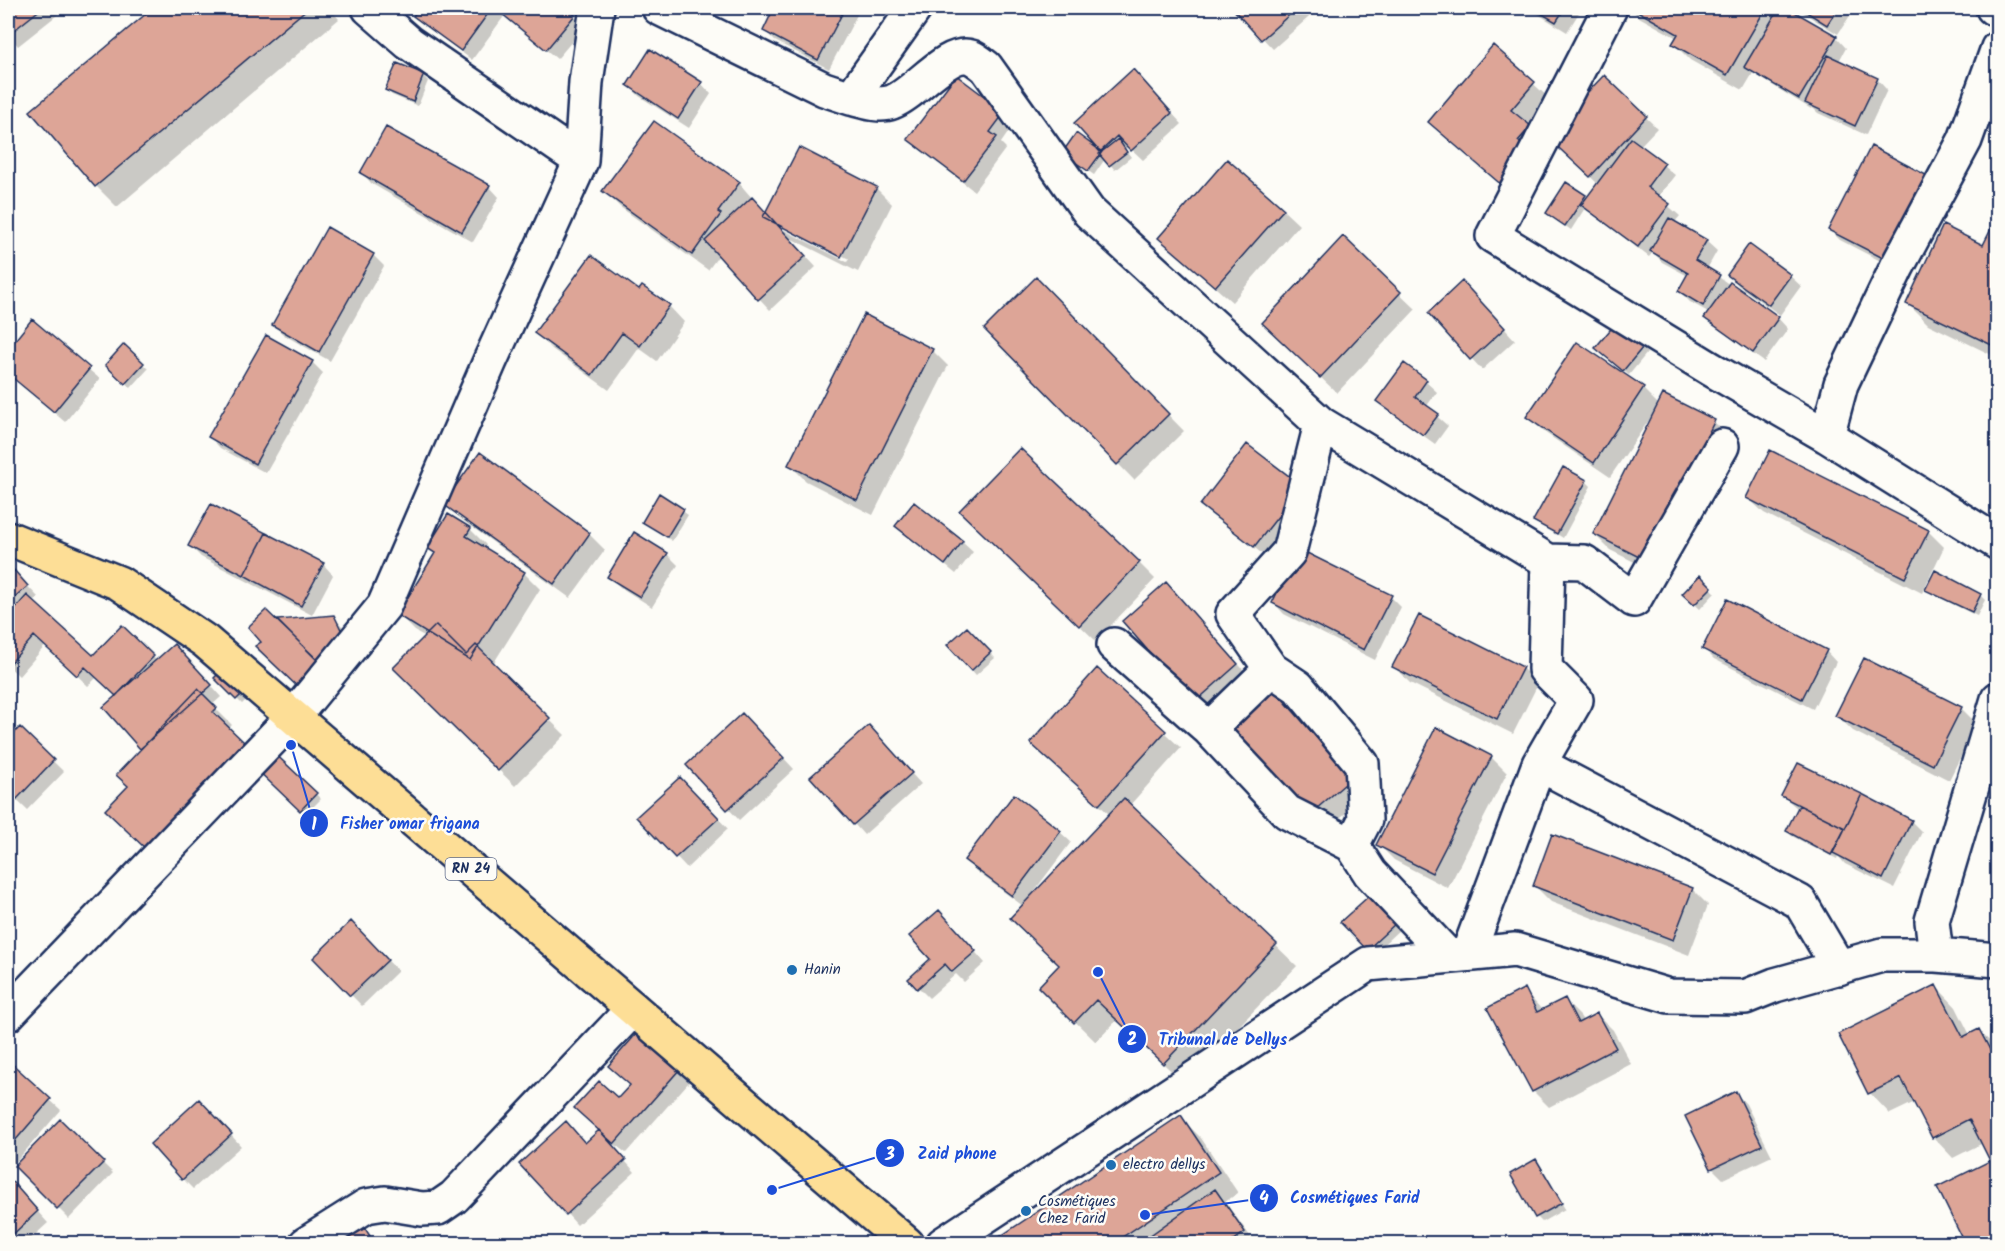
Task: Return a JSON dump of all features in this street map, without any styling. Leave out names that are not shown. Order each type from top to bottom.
[{"type":"main road","name":"RN 24","points":[[8,538],[119,583],[205,641],[907,1244]]},
{"type":"street","points":[[369,8],[409,43],[581,161]]},
{"type":"street","points":[[8,1014],[294,716],[384,606],[490,361],[581,161],[586,82],[597,8]]},
{"type":"street","points":[[659,8],[824,89],[876,104],[892,102],[922,83],[951,59],[969,57],[986,67],[1089,212],[1321,424],[1548,561],[1584,562],[1634,600],[1722,446]]},
{"type":"street","points":[[851,98],[915,8]]},
{"type":"street","points":[[1610,8],[1493,236],[1711,369],[1827,436],[1998,543]]},
{"type":"street","points":[[1993,8],[1998,10]]},
{"type":"street","points":[[1827,436],[1841,384],[1898,267],[1965,140],[1998,48]]},
{"type":"street","points":[[1321,424],[1289,552],[1233,614],[1271,669],[1298,687],[1362,764],[1365,819],[1352,845]]},
{"type":"street","points":[[1458,955],[1539,764],[1576,700],[1545,669],[1548,561]]},
{"type":"street","points":[[1114,645],[1209,729],[1287,812],[1352,845],[1370,873],[1458,955]]},
{"type":"street","points":[[1209,729],[1271,669]]},
{"type":"street","points":[[1936,955],[1932,921],[1998,699]]},
{"type":"street","points":[[1539,764],[1800,902],[1839,968]]},
{"type":"street","points":[[943,1244],[1368,964],[1515,950],[1669,996],[1745,997],[1775,985],[1882,955],[1936,955],[1998,960]]},
{"type":"street","points":[[306,1244],[366,1206],[385,1203],[422,1209],[438,1208],[454,1197],[633,1009]]},
{"type":"building","points":[[8,8],[42,8],[8,35]]},
{"type":"building","points":[[153,8],[308,8],[95,187],[30,111]]},
{"type":"building","points":[[419,8],[492,8],[461,51],[413,16]]},
{"type":"building","points":[[506,8],[567,8],[575,15],[546,50],[501,13]]},
{"type":"building","points":[[759,8],[845,8],[818,60],[763,31],[771,14]]},
{"type":"building","points":[[1232,8],[1297,8],[1261,40]]},
{"type":"building","points":[[1532,8],[1565,8],[1556,22]]},
{"type":"building","points":[[1632,8],[1766,8],[1727,75],[1672,44],[1678,34]]},
{"type":"building","points":[[1779,8],[1788,8],[1837,36],[1799,99],[1744,67]]},
{"type":"building","points":[[1800,8],[1838,8],[1827,25]]},
{"type":"building","points":[[1493,45],[1535,82],[1511,110],[1531,126],[1518,141],[1533,154],[1504,187],[1428,122]]},
{"type":"building","points":[[650,49],[702,82],[678,119],[627,85]]},
{"type":"building","points":[[1828,55],[1878,78],[1855,126],[1805,103]]},
{"type":"building","points":[[397,63],[424,74],[413,102],[385,90]]},
{"type":"building","points":[[1133,69],[1172,113],[1131,151],[1117,136],[1100,152],[1074,123]]},
{"type":"building","points":[[956,75],[1005,112],[990,132],[997,137],[963,181],[907,139]]},
{"type":"building","points":[[1604,75],[1647,116],[1590,177],[1546,136]]},
{"type":"building","points":[[654,121],[740,182],[718,212],[721,214],[692,255],[602,191]]},
{"type":"building","points":[[386,127],[490,185],[462,232],[360,173]]},
{"type":"building","points":[[1076,133],[1102,152],[1088,171],[1062,153]]},
{"type":"building","points":[[1631,138],[1665,163],[1647,187],[1670,204],[1638,247],[1581,205]]},
{"type":"building","points":[[1118,139],[1127,152],[1109,166],[1099,154]]},
{"type":"building","points":[[1871,146],[1926,175],[1883,258],[1828,230]]},
{"type":"building","points":[[799,147],[877,187],[841,257],[763,217]]},
{"type":"building","points":[[1227,159],[1284,209],[1215,287],[1158,238]]},
{"type":"building","points":[[1566,182],[1586,195],[1565,226],[1546,213]]},
{"type":"building","points":[[752,197],[806,256],[758,300],[705,241]]},
{"type":"building","points":[[1998,215],[1998,348],[1906,304],[1943,225],[1983,245]]},
{"type":"building","points":[[1669,218],[1707,240],[1695,260],[1720,275],[1703,306],[1678,291],[1688,273],[1650,251]]},
{"type":"building","points":[[327,227],[374,254],[319,352],[272,325]]},
{"type":"building","points":[[1343,236],[1401,292],[1320,378],[1262,323]]},
{"type":"building","points":[[1749,244],[1791,275],[1769,305],[1727,275]]},
{"type":"building","points":[[591,255],[639,290],[642,286],[670,305],[640,346],[622,333],[592,375],[534,333]]},
{"type":"building","points":[[1036,277],[1169,414],[1117,465],[984,329]]},
{"type":"building","points":[[1462,281],[1505,328],[1470,360],[1428,313]]},
{"type":"building","points":[[1730,282],[1779,317],[1753,353],[1704,318]]},
{"type":"building","points":[[864,314],[933,349],[857,500],[788,465]]},
{"type":"building","points":[[32,319],[90,368],[54,412],[8,374],[8,349]]},
{"type":"building","points":[[1615,324],[1643,347],[1623,371],[1595,348]]},
{"type":"building","points":[[266,335],[313,361],[255,464],[208,437]]},
{"type":"building","points":[[1577,342],[1644,387],[1594,463],[1526,417]]},
{"type":"building","points":[[124,344],[144,363],[125,384],[105,365]]},
{"type":"building","points":[[1404,363],[1427,380],[1415,397],[1439,414],[1423,435],[1376,401]]},
{"type":"building","points":[[1663,394],[1715,420],[1645,560],[1593,534]]},
{"type":"building","points":[[1247,444],[1302,486],[1254,547],[1200,505]]},
{"type":"building","points":[[1020,448],[1140,562],[1079,626],[959,511]]},
{"type":"building","points":[[1770,450],[1929,530],[1905,578],[1746,498]]},
{"type":"building","points":[[480,452],[590,533],[554,584],[443,504]]},
{"type":"building","points":[[1563,467],[1587,480],[1557,534],[1533,521]]},
{"type":"building","points":[[659,493],[684,509],[667,537],[642,522]]},
{"type":"building","points":[[914,502],[963,541],[945,565],[895,526]]},
{"type":"building","points":[[211,504],[266,533],[244,575],[188,546]]},
{"type":"building","points":[[448,514],[471,528],[466,536],[525,572],[470,660],[397,615],[435,553],[427,548]]},
{"type":"building","points":[[634,532],[668,553],[640,597],[607,577]]},
{"type":"building","points":[[266,533],[324,563],[301,606],[244,575]]},
{"type":"building","points":[[1299,549],[1392,595],[1364,650],[1272,603]]},
{"type":"building","points":[[14,570],[28,586],[8,604],[8,576]]},
{"type":"building","points":[[1935,570],[1981,594],[1972,612],[1925,590]]},
{"type":"building","points":[[1700,575],[1712,587],[1694,605],[1682,594]]},
{"type":"building","points":[[1166,582],[1238,664],[1194,703],[1122,621]]},
{"type":"building","points":[[27,595],[93,655],[122,625],[154,656],[116,696],[85,667],[77,676],[34,636],[8,666],[8,617]]},
{"type":"building","points":[[1727,599],[1827,650],[1802,699],[1702,649]]},
{"type":"building","points":[[266,610],[327,669],[302,691],[255,646],[261,642],[248,627]]},
{"type":"building","points":[[334,615],[346,640],[323,666],[277,620]]},
{"type":"building","points":[[1419,615],[1523,667],[1497,719],[1392,667]]},
{"type":"building","points":[[436,625],[466,655],[476,645],[550,718],[498,771],[393,668]]},
{"type":"building","points":[[967,627],[991,652],[971,671],[947,645]]},
{"type":"building","points":[[174,644],[212,685],[140,749],[103,707]]},
{"type":"building","points":[[1864,658],[1962,707],[1933,765],[1835,716]]},
{"type":"building","points":[[226,666],[247,689],[236,700],[214,678]]},
{"type":"building","points":[[1097,668],[1166,731],[1099,805],[1030,743]]},
{"type":"building","points":[[1273,688],[1352,778],[1308,816],[1229,726]]},
{"type":"building","points":[[198,689],[217,708],[213,712],[244,742],[224,763],[226,765],[146,849],[105,810],[128,786],[116,775]]},
{"type":"building","points":[[742,713],[784,758],[727,810],[686,765]]},
{"type":"building","points":[[869,725],[912,773],[853,825],[810,777]]},
{"type":"building","points":[[20,727],[54,760],[15,801],[8,794],[8,739]]},
{"type":"building","points":[[1436,727],[1492,756],[1432,873],[1376,845]]},
{"type":"building","points":[[268,747],[317,793],[300,811],[251,764]]},
{"type":"building","points":[[1798,763],[1862,794],[1845,828],[1781,796]]},
{"type":"building","points":[[680,777],[719,818],[675,858],[636,817]]},
{"type":"building","points":[[1014,794],[1061,831],[1012,896],[964,860]]},
{"type":"building","points":[[1862,794],[1912,820],[1883,879],[1833,853]]},
{"type":"building","points":[[1124,798],[1277,944],[1163,1064],[1096,1000],[1074,1023],[1038,987],[1059,965],[1010,918]]},
{"type":"building","points":[[1799,805],[1845,828],[1831,855],[1786,831]]},
{"type":"building","points":[[1552,834],[1693,888],[1673,940],[1533,886]]},
{"type":"building","points":[[1370,895],[1396,923],[1367,950],[1340,922]]},
{"type":"building","points":[[939,910],[976,951],[952,972],[945,964],[917,989],[908,979],[930,959],[909,936]]},
{"type":"building","points":[[351,921],[388,960],[350,996],[313,958]]},
{"type":"building","points":[[1936,985],[1963,1037],[1979,1029],[1998,1065],[1998,1236],[1982,1244],[1965,1244],[1937,1187],[1990,1161],[1969,1119],[1932,1138],[1901,1078],[1868,1094],[1838,1034]]},
{"type":"building","points":[[1525,988],[1537,1012],[1565,998],[1578,1023],[1597,1013],[1616,1048],[1532,1092],[1487,1008]]},
{"type":"building","points":[[645,1024],[687,1061],[614,1144],[574,1108],[599,1081],[618,1098],[630,1085],[608,1066]]},
{"type":"building","points":[[8,1060],[51,1099],[8,1149]]},
{"type":"building","points":[[1736,1091],[1762,1145],[1711,1169],[1685,1116]]},
{"type":"building","points":[[199,1099],[232,1134],[182,1180],[150,1144]]},
{"type":"building","points":[[1181,1115],[1219,1172],[1112,1244],[996,1244],[998,1238]]},
{"type":"building","points":[[60,1119],[104,1162],[57,1209],[14,1166]]},
{"type":"building","points":[[566,1121],[585,1143],[599,1130],[626,1160],[566,1215],[519,1164]]},
{"type":"building","points":[[1536,1159],[1562,1203],[1535,1218],[1510,1174]]},
{"type":"building","points":[[8,1177],[38,1211],[8,1239]]},
{"type":"building","points":[[1215,1189],[1245,1232],[1229,1244],[1138,1244]]},
{"type":"building","points":[[363,1225],[375,1244],[335,1244]]},
{"type":"place","name":"Fisher omar frigana","points":[[291,745]]},
{"type":"place","name":"Hanin","points":[[792,970]]},
{"type":"place","name":"Tribunal de Dellys","points":[[1098,972]]},
{"type":"place","name":"electro dellys","points":[[1111,1165]]},
{"type":"place","name":"Zaid phone","points":[[772,1190]]},
{"type":"place","name":"Cosmétiques Chez Farid","points":[[1026,1211]]},
{"type":"place","name":"Cosmétiques Farid","points":[[1145,1215]]}]
